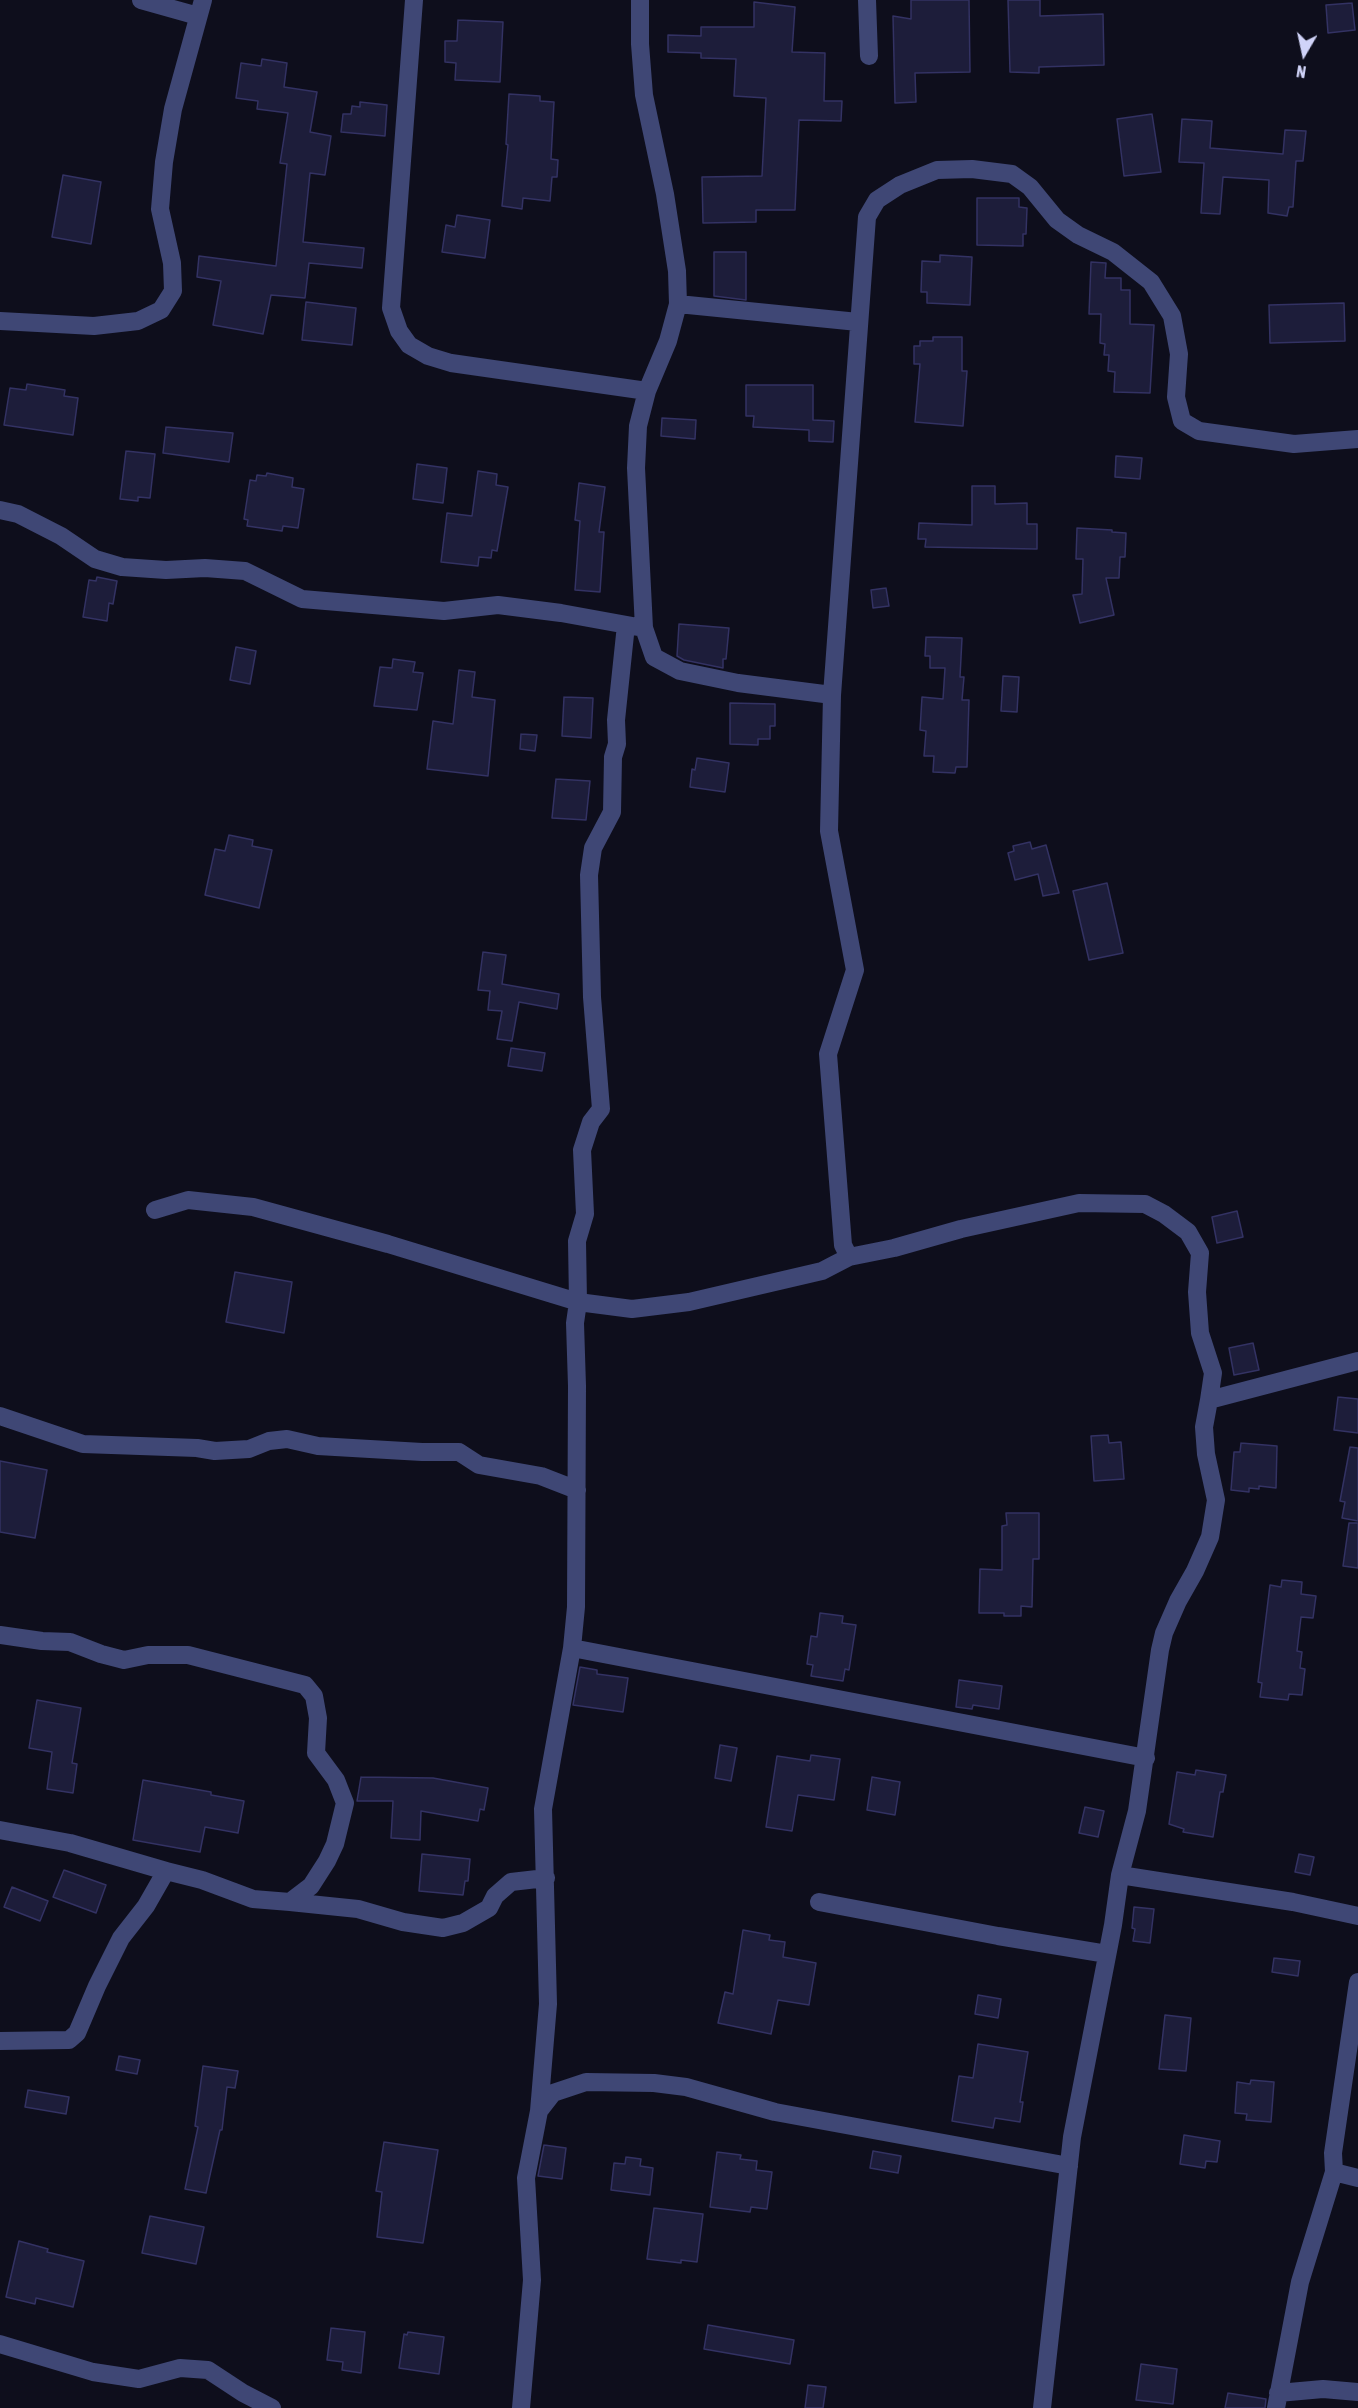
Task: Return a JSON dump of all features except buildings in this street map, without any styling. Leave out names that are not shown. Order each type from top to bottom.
[{"type":"street","points":[[0,321],[94,326],[138,321],[161,310],[173,291],[172,263],[160,209],[164,162],[173,109],[200,8],[141,0]]},
{"type":"street","points":[[414,0],[392,308],[399,331],[409,345],[428,356],[451,363],[646,391]]},
{"type":"street","points":[[521,2408],[532,2280],[525,2178],[539,2111],[548,2004],[543,1809],[572,1648],[576,1607],[575,1323],[578,1302],[577,1241],[585,1214],[582,1150],[591,1122],[601,1109],[592,997],[589,875],[594,848],[612,812],[613,757],[617,744],[616,720],[635,627],[638,426],[646,391],[668,341],[678,303],[677,271],[667,205],[644,95],[640,44],[640,0]]},
{"type":"street","points":[[867,0],[869,56]]},
{"type":"street","points":[[849,1257],[843,1245],[828,1054],[855,970],[829,831],[832,694],[867,217],[877,200],[900,185],[937,170],[972,169],[1012,174],[1030,187],[1057,220],[1078,235],[1113,252],[1151,282],[1172,316],[1179,354],[1176,397],[1182,421],[1199,431],[1294,444],[1358,439]]},
{"type":"street","points":[[678,303],[858,322]]},
{"type":"street","points":[[0,510],[18,513],[61,536],[95,559],[122,567],[245,571],[302,599],[444,611],[498,605],[561,613],[635,627],[654,657],[680,672],[738,683],[832,694]]},
{"type":"street","points":[[155,1209],[188,1200],[252,1207],[387,1244],[578,1302],[632,1309],[689,1302],[822,1271],[849,1257],[894,1248],[961,1228],[1080,1203],[1145,1204],[1164,1214],[1188,1232],[1200,1253],[1197,1292],[1200,1332],[1213,1373],[1204,1427],[1206,1454],[1216,1500],[1210,1536],[1164,1633],[1137,1811],[1120,1875],[1113,1925],[1068,2166],[1063,2233],[1042,2408]]},
{"type":"street","points":[[1209,1400],[1358,1361]]},
{"type":"street","points":[[0,1416],[83,1444],[197,1448],[215,1451],[249,1449],[269,1440],[287,1439],[318,1446],[459,1452],[479,1465],[541,1476],[577,1490]]},
{"type":"street","points":[[0,1635],[42,1641],[70,1641],[101,1654],[124,1660],[148,1655],[188,1655],[305,1685],[314,1696],[318,1718],[316,1753],[336,1780],[345,1803],[336,1844],[327,1861],[311,1886],[290,1902]]},
{"type":"street","points":[[572,1648],[1146,1758]]},
{"type":"street","points":[[0,1830],[70,1843],[202,1880],[254,1899],[358,1909],[403,1922],[443,1928],[462,1923],[489,1908],[495,1896],[511,1882],[546,1878]]},
{"type":"street","points":[[0,2041],[69,2040],[77,2033],[121,1938],[146,1906],[166,1871]]},
{"type":"street","points":[[1120,1875],[1293,1902],[1358,1916]]},
{"type":"street","points":[[819,1902],[1107,1954]]},
{"type":"street","points":[[1358,1982],[1334,2153],[1334,2172],[1300,2282],[1277,2401],[1323,2389],[1358,2392]]},
{"type":"street","points":[[539,2111],[553,2093],[586,2082],[654,2083],[686,2087],[775,2112],[1068,2166]]},
{"type":"street","points":[[1334,2172],[1358,2178]]},
{"type":"street","points":[[0,2344],[93,2372],[139,2379],[180,2368],[208,2370],[243,2393],[272,2408]]}]
